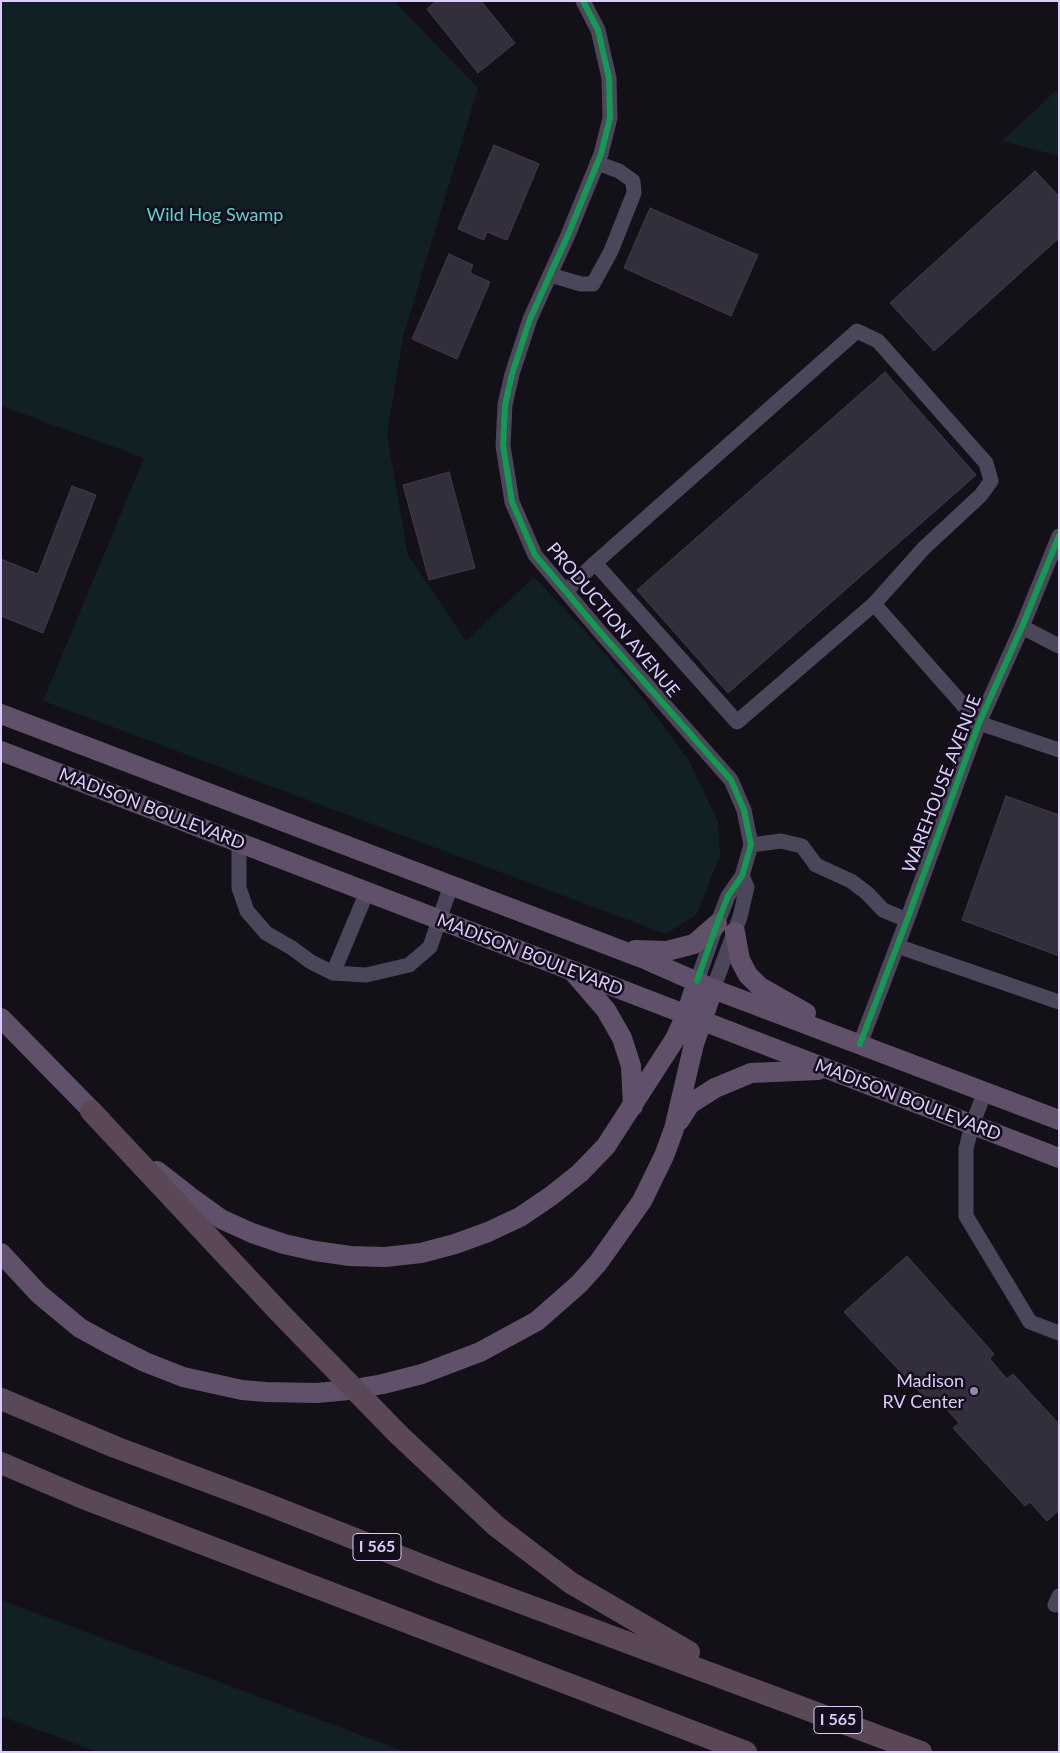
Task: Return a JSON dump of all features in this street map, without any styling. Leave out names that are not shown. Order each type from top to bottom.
[{"type":"highway","points":[[90,1111],[281,1314],[399,1435],[496,1526],[571,1583],[667,1640],[756,1689]]},
{"type":"highway","name":"I 565","points":[[1,1399],[115,1447],[444,1574],[921,1752]]},
{"type":"highway","points":[[1,1463],[84,1498],[746,1752]]},
{"type":"highway","points":[[1,1480],[50,1499],[84,1498]]},
{"type":"main road","name":"MADISON BOULEVARD","points":[[1,714],[451,885],[705,985],[1059,1120]]},
{"type":"main road","name":"MADISON BOULEVARD","points":[[1,751],[1059,1158]]},
{"type":"main road","points":[[619,950],[667,951],[694,944],[717,924]]},
{"type":"main road","points":[[735,932],[740,960],[748,975],[760,987],[860,1044]]},
{"type":"main road","points":[[573,971],[606,1010],[622,1038],[631,1066],[633,1106]]},
{"type":"main road","points":[[1,1253],[11,1266],[39,1294],[80,1328],[111,1346],[145,1362],[183,1377],[218,1386],[266,1392],[317,1393],[349,1390],[422,1374],[480,1352],[537,1321],[579,1284],[598,1263],[642,1201],[664,1156],[674,1129],[694,1044],[694,1018],[705,985]]},
{"type":"main road","points":[[1,1018],[90,1111],[160,1173],[221,1219],[252,1233],[284,1244],[324,1252],[385,1257],[421,1253],[455,1244],[488,1232],[520,1217],[551,1196],[580,1173],[606,1146],[675,1039],[694,1018]]},
{"type":"main road","points":[[674,1129],[690,1104],[715,1088],[751,1073],[828,1069]]},
{"type":"street","name":"PRODUCTION AVENUE","points":[[583,1],[598,30],[609,78],[610,118],[597,163],[530,319],[512,374],[505,405],[503,446],[512,502],[535,555],[731,780],[744,810],[751,844],[742,876],[728,896],[717,924],[705,985]]},
{"type":"street","points":[[550,275],[581,284],[593,284],[611,250],[634,192],[634,181],[619,171],[597,163]]},
{"type":"street","points":[[566,591],[595,563],[857,331],[878,341],[986,463],[991,481],[981,496],[924,548],[874,604],[736,722],[595,563]]},
{"type":"street","name":"WAREHOUSE AVENUE","points":[[860,1044],[979,723],[1022,628],[1059,536]]},
{"type":"street","points":[[874,604],[979,723],[1059,750]]},
{"type":"street","points":[[1022,628],[1059,646]]},
{"type":"street","points":[[751,844],[782,840],[802,846],[816,865],[851,881],[867,893],[883,910],[907,920]]},
{"type":"street","points":[[239,843],[239,888],[247,911],[266,932],[311,962],[333,973],[366,975],[409,965],[430,948],[451,885]]},
{"type":"street","name":"PRODUCTION AVENUE","points":[[705,985],[735,932],[747,887],[742,876]]},
{"type":"street","points":[[333,973],[367,892]]},
{"type":"street","points":[[897,946],[1059,1002]]},
{"type":"street","points":[[985,1092],[972,1125],[966,1149],[966,1216],[1030,1322],[1059,1333]]},
{"type":"green space","name":"Wild Hog Swamp","points":[[1,1],[394,1],[478,88],[403,337],[387,435],[408,555],[466,641],[534,577],[586,632],[644,700],[689,761],[718,821],[720,855],[697,914],[666,934],[43,701],[144,458],[1,406]]},
{"type":"green space","points":[[1059,88],[1059,156],[1002,141]]},
{"type":"green space","points":[[1,1600],[406,1752],[98,1752],[1,1716]]},
{"type":"building","points":[[436,1],[481,1],[515,43],[478,73],[427,9]]},
{"type":"building","points":[[494,145],[539,164],[507,240],[487,232],[484,240],[458,229]]},
{"type":"building","points":[[1035,171],[1059,196],[1059,238],[934,351],[890,303]]},
{"type":"building","points":[[650,208],[758,255],[731,316],[624,268]]},
{"type":"building","points":[[449,254],[473,265],[470,273],[490,282],[457,359],[412,339]]},
{"type":"building","points":[[885,372],[976,475],[728,693],[637,590]]},
{"type":"building","points":[[449,472],[475,568],[429,580],[403,485]]},
{"type":"building","points":[[72,486],[96,495],[43,633],[1,616],[1,559],[38,574]]},
{"type":"building","points":[[1006,796],[1059,815],[1059,956],[962,920]]},
{"type":"building","name":"Madison RV Center","points":[[907,1256],[994,1354],[990,1359],[1007,1379],[1013,1374],[1059,1424],[1059,1510],[1047,1521],[1030,1502],[1025,1506],[953,1428],[959,1423],[941,1403],[935,1408],[844,1312]]},
{"type":"cycle path","points":[[583,1],[598,30],[609,78],[610,118],[601,154],[568,235],[530,319],[512,374],[505,405],[503,446],[512,502],[535,555],[731,780],[744,810],[751,845],[742,876],[728,896],[697,981]]},
{"type":"cycle path","points":[[860,1044],[979,723],[1022,627],[1059,536]]},
{"type":"place","name":"Madison RV Center","points":[[974,1391]]}]
